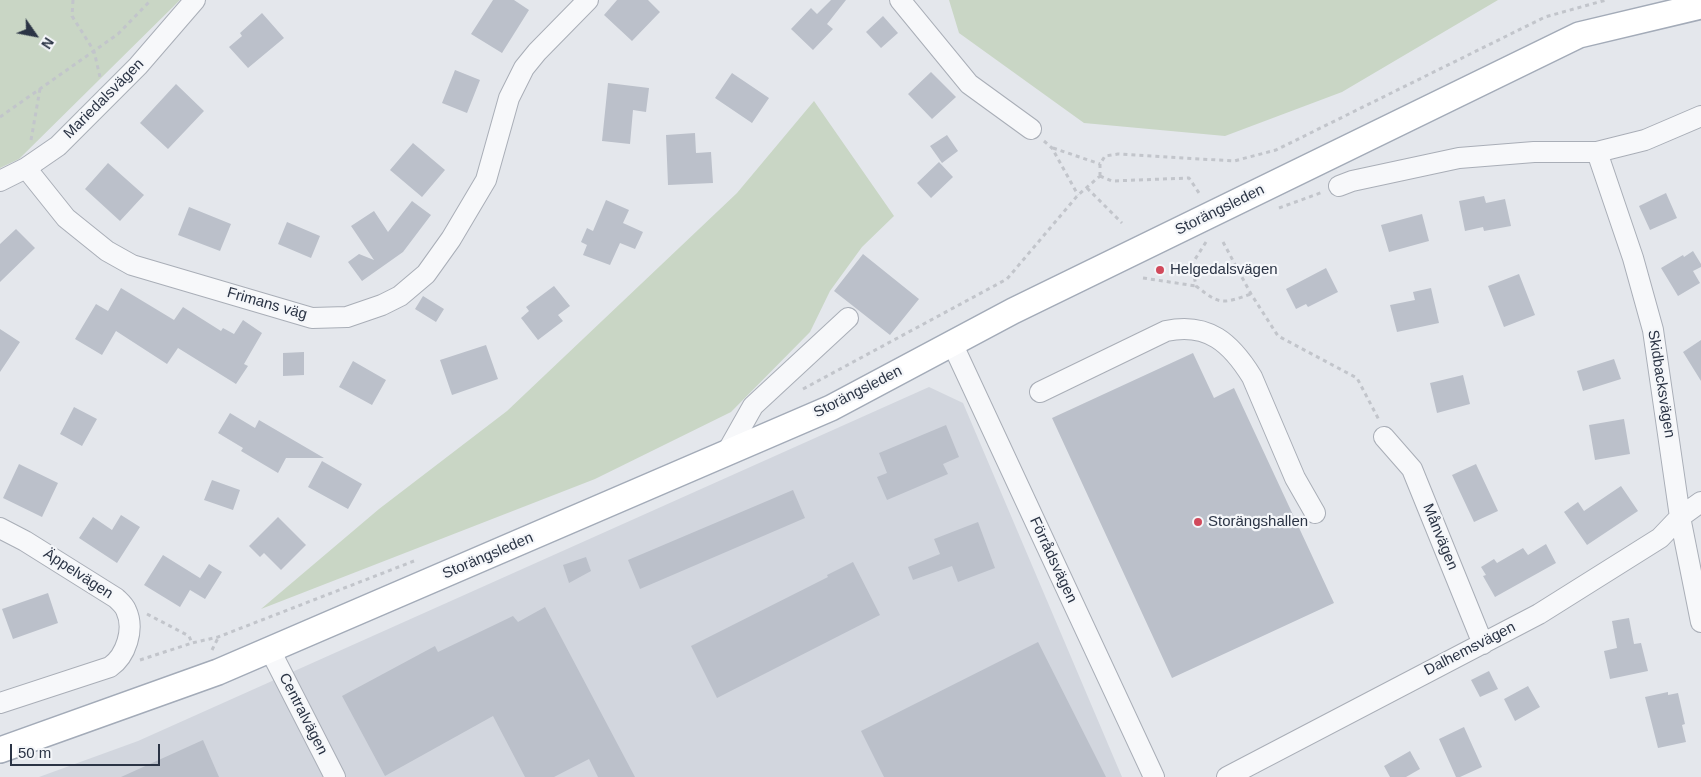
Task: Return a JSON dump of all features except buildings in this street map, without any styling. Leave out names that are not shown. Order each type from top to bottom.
[{"type":"main road","name":"Storängsleden","points":[[0,750],[218,672],[831,408],[1013,311],[1579,35],[1701,6]]},
{"type":"street","name":"Mariedalsvägen","points":[[0,181],[26,168],[58,146],[138,66],[195,0]]},
{"type":"street","name":"Frimans väg","points":[[26,168],[66,218],[107,251],[132,265],[312,318],[347,317],[382,305],[400,296],[426,274],[452,239],[486,180],[509,98],[520,75],[537,52],[588,0]]},
{"type":"street","points":[[900,0],[969,84],[1032,129]]},
{"type":"street","points":[[1338,186],[1352,181],[1459,158],[1534,152],[1597,152],[1645,140],[1701,116]]},
{"type":"street","name":"Skidbacksvägen","points":[[1597,152],[1633,258],[1653,330],[1680,517],[1701,622]]},
{"type":"street","points":[[728,452],[753,406],[848,318]]},
{"type":"street","points":[[1040,392],[1166,331],[1194,328],[1208,333],[1226,344],[1252,377],[1295,478],[1316,513]]},
{"type":"street","name":"Förrådsvägen","points":[[952,343],[1154,777]]},
{"type":"street","name":"Månvägen","points":[[1384,437],[1412,469],[1483,644]]},
{"type":"street","name":"Dalhemsvägen","points":[[1227,777],[1407,681],[1539,614],[1660,538],[1680,517],[1701,502]]},
{"type":"street","name":"Äppelvägen","points":[[0,528],[25,541],[116,598],[126,609],[129,622],[128,637],[122,656],[110,667]]},
{"type":"street","name":"Centralvägen","points":[[270,650],[335,777]]},
{"type":"street","points":[[0,703],[110,667]]},
{"type":"path","points":[[73,0],[72,16],[94,51],[105,99]]},
{"type":"path","points":[[0,117],[118,34],[151,0]]},
{"type":"path","points":[[802,389],[1008,278],[1078,195],[1100,176],[1100,164],[1105,156],[1118,154],[1234,161],[1276,150],[1545,16],[1606,0]]},
{"type":"path","points":[[26,168],[41,89]]},
{"type":"path","points":[[1032,129],[1052,148],[1078,195]]},
{"type":"path","points":[[1052,148],[1100,164]]},
{"type":"path","points":[[1100,176],[1112,180],[1189,178],[1199,193]]},
{"type":"path","points":[[1276,209],[1338,186]]},
{"type":"path","points":[[1087,188],[1122,223]]},
{"type":"path","points":[[1196,286],[1192,264],[1207,242]]},
{"type":"path","points":[[1223,242],[1250,294],[1278,336],[1357,378],[1380,422],[1384,437]]},
{"type":"path","points":[[1143,278],[1196,286],[1213,300],[1230,302],[1250,294]]},
{"type":"path","points":[[110,667],[153,657],[192,643],[218,637],[422,558]]},
{"type":"path","points":[[116,598],[190,636],[192,643]]},
{"type":"shaded area","points":[[929,387],[963,403],[1122,777],[39,777],[138,741]]},
{"type":"green space","points":[[0,0],[180,0],[19,159],[0,168]]},
{"type":"green space","points":[[949,0],[1498,0],[1342,92],[1225,136],[1084,123],[959,33]]},
{"type":"green space","points":[[814,101],[894,216],[862,247],[830,291],[810,332],[731,412],[595,479],[261,609],[379,509],[507,411],[737,193]]},
{"type":"place","name":"Helgedalsvägen","points":[[1160,270]]},
{"type":"place","name":"Storängshallen","points":[[1198,522]]}]
